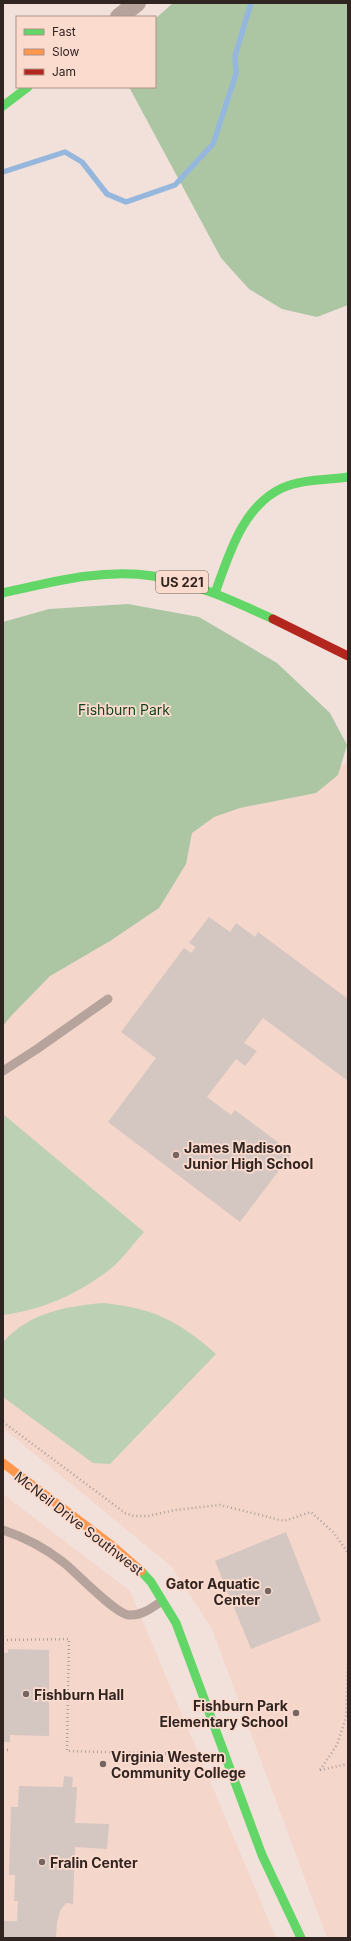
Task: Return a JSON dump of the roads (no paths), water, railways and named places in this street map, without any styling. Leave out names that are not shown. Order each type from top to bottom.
[{"type":"street","points":[[120,16],[137,3]]},
{"type":"street","points":[[3,106],[27,88]]},
{"type":"street","points":[[215,593],[232,545],[245,522],[258,504],[271,494],[283,488],[300,483],[348,477]]},
{"type":"street","name":"US 221","points":[[3,593],[85,576],[143,574],[170,578],[215,593],[311,636],[348,656]]},
{"type":"street","name":"McNeil Drive Southwest","points":[[3,1463],[138,1567],[152,1582],[164,1600],[176,1623],[262,1855],[301,1938]]},
{"type":"lane","points":[[3,1071],[38,1049],[108,999]]},
{"type":"lane","points":[[3,1530],[41,1547],[62,1561],[116,1610],[129,1615],[142,1613],[164,1600]]},
{"type":"waterway","points":[[3,172],[65,152],[82,162],[107,194],[126,202],[175,185],[213,144],[236,74],[235,56],[251,3]]},
{"type":"place","name":"James Madison Junior High School","points":[[176,1155]]},
{"type":"place","name":"Gator Aquatic Center","points":[[268,1591]]},
{"type":"place","name":"Fishburn Hall","points":[[26,1694]]},
{"type":"place","name":"Fishburn Park Elementary School","points":[[296,1713]]},
{"type":"place","name":"Virginia Western Community College","points":[[103,1764]]},
{"type":"place","name":"Fralin Center","points":[[42,1862]]},
{"type":"park label","name":"Fishburn Park","points":[[124,709]]}]
